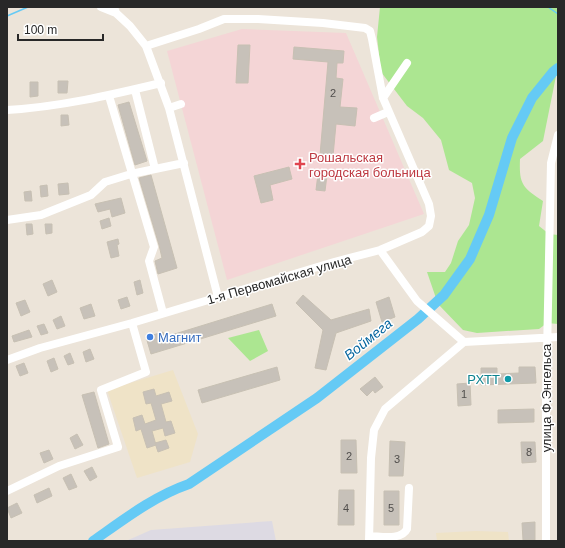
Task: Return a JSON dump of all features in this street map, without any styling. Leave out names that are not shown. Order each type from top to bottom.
[{"type":"street","points":[[101,7],[115,10],[146,46],[161,83],[184,163],[218,297]]},
{"type":"street","name":"1-я Первомайская улица","points":[[7,360],[40,348],[132,323],[334,262],[380,250],[422,232],[429,226],[431,216],[429,204],[383,98],[370,31],[365,28],[322,23],[258,19],[224,19],[199,29],[146,46]]},
{"type":"street","points":[[383,98],[407,63]]},
{"type":"street","points":[[7,110],[109,96],[161,83]]},
{"type":"street","points":[[135,90],[155,169]]},
{"type":"street","points":[[109,96],[154,247],[149,261],[163,313]]},
{"type":"street","points":[[169,108],[181,104]]},
{"type":"street","points":[[374,118],[388,112]]},
{"type":"street","name":"улица Ф.Энгельса","points":[[546,541],[547,337],[554,180],[551,163],[558,136]]},
{"type":"street","points":[[7,220],[41,215],[91,195],[105,182],[131,174],[184,163]]},
{"type":"street","points":[[380,250],[417,301],[464,342]]},
{"type":"street","points":[[7,491],[59,466],[118,447],[101,390],[146,372],[132,323]]},
{"type":"street","points":[[409,488],[407,529],[405,533],[401,536],[395,537],[369,538],[370,458],[374,430],[385,409],[464,342],[558,337]]},
{"type":"shaded area","name":"Рошальская городская больница","points":[[242,29],[346,33],[424,214],[227,280],[167,51]]},
{"type":"shaded area","points":[[173,370],[198,434],[190,462],[137,478],[107,390]]},
{"type":"shaded area","points":[[272,521],[276,541],[126,541],[151,530]]},
{"type":"shaded area","points":[[476,531],[508,532],[509,541],[437,541],[436,533]]},
{"type":"green space","points":[[380,7],[558,7],[558,75],[556,76],[543,141],[520,159],[520,174],[521,180],[526,188],[543,201],[539,226],[549,234],[558,235],[558,324],[547,323],[539,329],[477,333],[463,330],[438,304],[427,272],[445,272],[451,263],[458,241],[469,225],[475,198],[472,183],[449,170],[441,140],[423,118],[407,106],[381,72],[377,37]]},
{"type":"green space","points":[[259,330],[268,351],[250,361],[228,338]]},
{"type":"building","points":[[238,45],[250,45],[248,83],[236,83]]},
{"type":"building","points":[[294,47],[344,51],[343,63],[337,63],[336,78],[343,79],[340,107],[357,108],[355,126],[336,124],[333,156],[320,155],[328,62],[293,59]]},
{"type":"building","points":[[58,81],[68,81],[67,93],[58,93]]},
{"type":"building","points":[[30,82],[38,82],[38,96],[30,97]]},
{"type":"building","points":[[129,102],[147,161],[135,165],[118,105]]},
{"type":"building","points":[[61,115],[68,115],[69,125],[61,126]]},
{"type":"building","points":[[289,167],[292,179],[270,185],[273,200],[261,203],[254,176]]},
{"type":"building","points":[[318,174],[327,175],[325,191],[316,190]]},
{"type":"building","points":[[151,175],[177,268],[158,274],[155,261],[162,258],[139,178]]},
{"type":"building","points":[[68,183],[69,194],[59,195],[58,184]]},
{"type":"building","points":[[47,185],[48,196],[41,197],[40,186]]},
{"type":"building","points":[[31,191],[32,201],[25,201],[24,192]]},
{"type":"building","points":[[121,198],[125,213],[112,217],[110,209],[98,212],[95,204]]},
{"type":"building","points":[[109,218],[111,226],[102,229],[100,221]]},
{"type":"building","points":[[26,224],[32,224],[33,234],[27,235]]},
{"type":"building","points":[[45,224],[52,224],[52,233],[46,234]]},
{"type":"building","points":[[118,239],[119,244],[117,245],[119,256],[111,258],[107,242]]},
{"type":"building","points":[[52,280],[57,292],[48,296],[43,284]]},
{"type":"building","points":[[140,280],[143,293],[137,295],[134,282]]},
{"type":"building","points":[[303,295],[331,320],[369,309],[371,321],[336,333],[326,370],[315,368],[323,330],[296,303]]},
{"type":"building","points":[[127,297],[130,306],[121,309],[118,300]]},
{"type":"building","points":[[389,297],[395,317],[382,322],[376,302]]},
{"type":"building","points":[[25,300],[30,312],[21,316],[16,303]]},
{"type":"building","points":[[91,304],[95,316],[84,319],[80,308]]},
{"type":"building","points":[[272,304],[276,316],[151,354],[146,337],[163,332],[165,337]]},
{"type":"building","points":[[61,316],[65,326],[57,329],[53,320]]},
{"type":"building","points":[[44,324],[48,333],[41,335],[37,326]]},
{"type":"building","points":[[29,330],[32,337],[14,342],[12,336]]},
{"type":"building","points":[[90,349],[94,359],[86,362],[83,352]]},
{"type":"building","points":[[70,353],[74,363],[68,365],[64,356]]},
{"type":"building","points":[[54,358],[58,369],[51,372],[47,361]]},
{"type":"building","points":[[24,363],[28,373],[20,376],[16,366]]},
{"type":"building","points":[[277,367],[280,380],[202,403],[198,390]]},
{"type":"building","name":"РХТТ","points":[[519,367],[535,367],[536,383],[481,385],[481,368],[497,368],[497,374],[519,373]]},
{"type":"building","points":[[375,377],[383,387],[375,393],[373,390],[367,396],[360,389]]},
{"type":"building","points":[[470,383],[471,405],[458,406],[457,384]]},
{"type":"building","points":[[154,389],[156,396],[169,392],[172,401],[161,404],[166,422],[171,421],[175,433],[165,436],[163,428],[152,431],[156,445],[147,448],[141,429],[136,431],[133,418],[142,415],[145,424],[156,420],[151,403],[146,404],[143,392]]},
{"type":"building","points":[[94,392],[109,444],[98,448],[82,395]]},
{"type":"building","points":[[534,409],[534,422],[498,423],[498,410]]},
{"type":"building","points":[[77,434],[83,445],[75,449],[70,438]]},
{"type":"building","points":[[166,440],[169,448],[158,452],[155,443]]},
{"type":"building","points":[[341,440],[356,440],[357,473],[341,473]]},
{"type":"building","points":[[390,441],[405,442],[403,476],[389,476]]},
{"type":"building","points":[[521,442],[535,442],[536,462],[522,463]]},
{"type":"building","points":[[49,450],[53,459],[44,463],[40,453]]},
{"type":"building","points":[[92,467],[97,477],[90,481],[84,471]]},
{"type":"building","points":[[71,474],[77,487],[69,490],[63,478]]},
{"type":"building","points":[[49,488],[52,496],[37,503],[34,495]]},
{"type":"building","points":[[339,490],[354,490],[354,525],[338,525]]},
{"type":"building","points":[[384,491],[399,491],[399,525],[384,525]]},
{"type":"building","points":[[17,503],[22,513],[11,518],[7,508]]},
{"type":"building","points":[[535,522],[535,540],[523,540],[522,523]]},
{"type":"waterway","points":[[7,16],[28,7]]},
{"type":"waterway","points":[[548,7],[558,14]]},
{"type":"waterway","name":"Воймега","points":[[93,541],[151,502],[189,484],[317,398],[418,319],[444,295],[470,259],[489,215],[512,138],[532,98],[558,68]]},
{"type":"place","name":"Рошальская городская больница","points":[[300,164]]},
{"type":"place","name":"Магнит","points":[[150,337]]},
{"type":"place","name":"РХТТ","points":[[508,379]]}]
